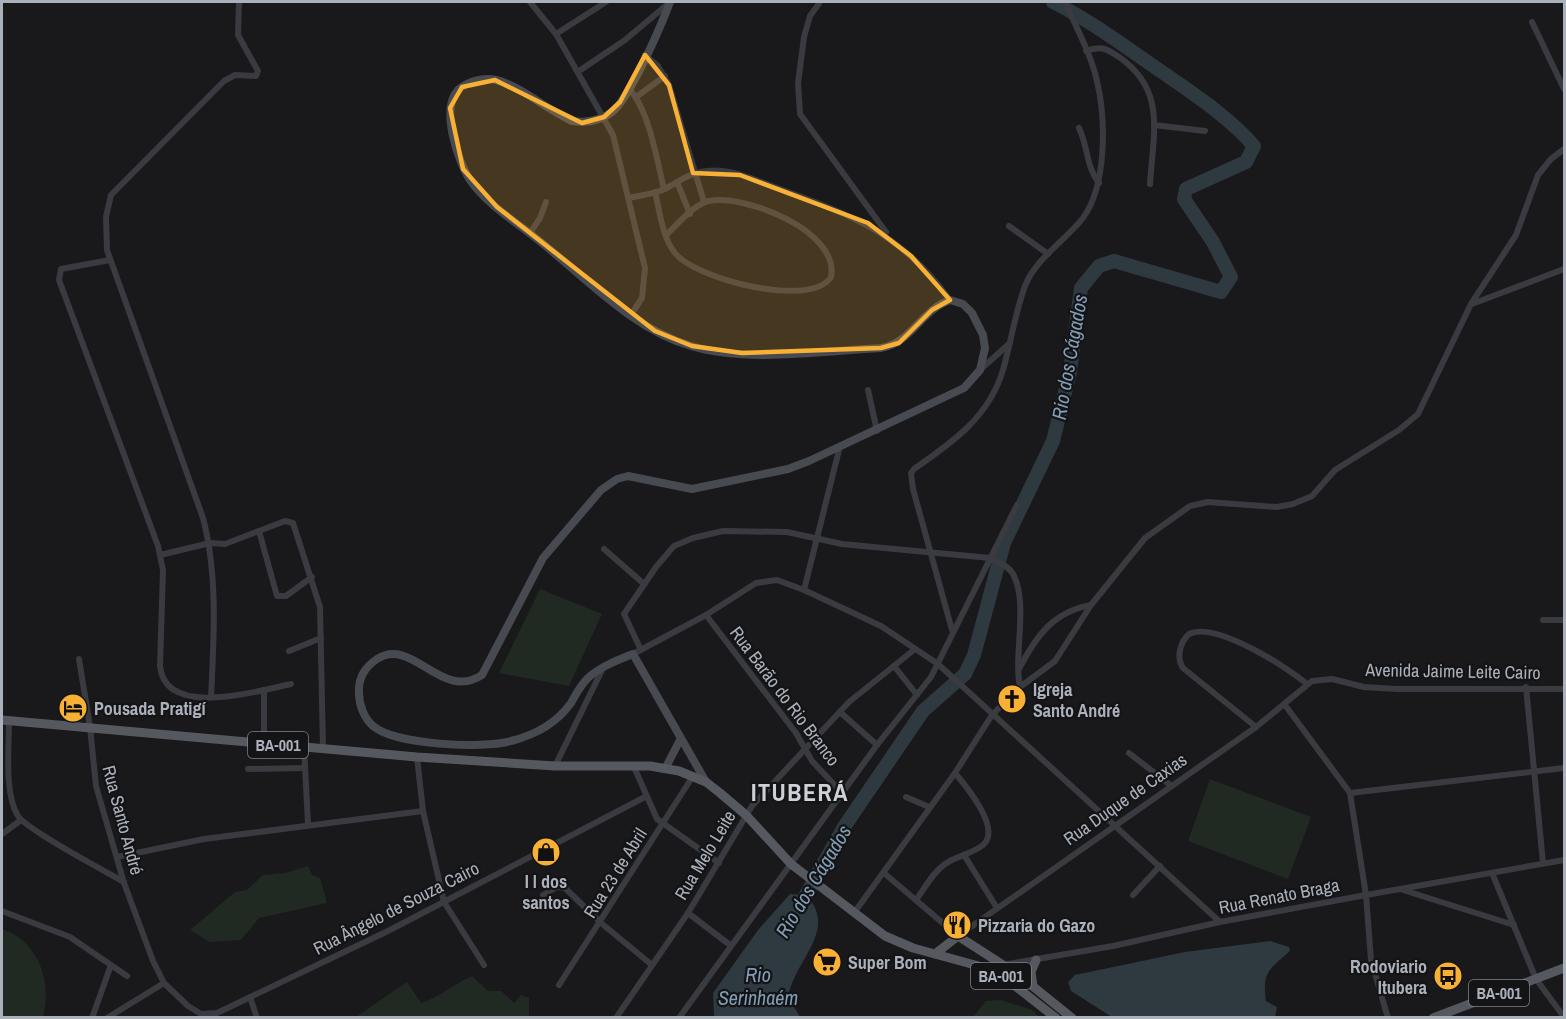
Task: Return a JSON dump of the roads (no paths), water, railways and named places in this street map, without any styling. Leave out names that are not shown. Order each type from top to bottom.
[{"type":"main road","points":[[670,2],[628,88],[613,111],[604,117],[582,123],[572,121],[495,80],[470,82],[456,93],[450,108],[452,131],[463,169],[481,193],[631,315],[655,331],[692,346],[742,353],[816,352],[890,346],[906,338],[932,310],[950,300],[963,304],[980,326],[985,348],[980,370],[964,388],[839,450],[788,469],[692,489],[681,489],[638,477],[617,479],[601,490],[580,512],[543,558],[530,579],[482,675],[467,682],[449,681],[407,657],[390,654],[382,656],[368,666],[359,681],[358,693],[365,717],[372,725],[388,735],[460,745],[491,745],[530,736],[551,724],[565,711],[586,679],[605,666],[637,652],[680,740],[706,782]]},
{"type":"main road","name":"BA-001","points":[[5,720],[417,757],[555,766],[666,768],[706,782],[746,815],[793,866],[892,939],[975,965],[1005,978],[1056,1017]]},
{"type":"main road","points":[[666,768],[680,740]]},
{"type":"main road","points":[[935,954],[958,936]]},
{"type":"main road","name":"BA-001","points":[[958,936],[1033,986],[1072,1017]]},
{"type":"main road","points":[[1033,986],[1031,972],[1036,960]]},
{"type":"main road","name":"BA-001","points":[[1433,1017],[1564,968]]},
{"type":"street","points":[[211,697],[214,638],[210,543],[110,260],[107,250],[106,217],[111,195],[224,81],[235,75],[256,76],[258,71],[238,35],[239,2]]},
{"type":"street","points":[[532,2],[556,34],[579,71],[614,135],[646,276],[642,298],[631,315]]},
{"type":"street","points":[[556,34],[606,2]]},
{"type":"street","points":[[579,71],[625,40],[670,2]]},
{"type":"street","points":[[820,2],[810,16],[804,37],[798,83],[801,114],[889,237],[927,272],[950,300]]},
{"type":"street","points":[[952,630],[933,554],[913,489],[911,474],[914,469],[953,442],[983,411],[996,390],[1024,287],[1034,269],[1083,217],[1099,183],[1101,112],[1097,80],[1065,2]]},
{"type":"street","points":[[1532,22],[1564,89]]},
{"type":"street","points":[[1086,51],[1101,47],[1138,71],[1149,90],[1154,125],[1150,184]]},
{"type":"street","points":[[645,56],[665,76],[704,202]]},
{"type":"street","points":[[636,97],[665,76]]},
{"type":"street","points":[[628,88],[636,97],[664,189]]},
{"type":"street","points":[[1154,125],[1205,131]]},
{"type":"street","points":[[1078,128],[1087,143],[1093,175],[1099,183]]},
{"type":"street","points":[[854,913],[955,772],[990,713],[1055,661],[1091,605],[1145,538],[1190,506],[1208,502],[1277,507],[1293,504],[1312,496],[1335,470],[1399,430],[1418,414],[1472,304],[1514,240],[1538,175],[1551,159],[1564,149]]},
{"type":"street","points":[[629,198],[664,189],[694,174],[715,170],[758,180],[841,211],[889,237]]},
{"type":"street","points":[[677,182],[690,214]]},
{"type":"street","points":[[655,192],[666,235],[675,254],[699,271],[770,289],[805,290],[824,285],[831,277],[832,268],[825,252],[791,220],[745,204],[717,200],[704,202],[666,235]]},
{"type":"street","points":[[531,233],[546,202]]},
{"type":"street","points":[[1009,226],[1048,254]]},
{"type":"street","points":[[110,260],[61,269],[59,280],[160,555],[163,570],[160,666],[163,681],[181,694],[211,697],[291,684]]},
{"type":"street","points":[[1472,304],[1564,269]]},
{"type":"street","points":[[980,370],[1010,342]]},
{"type":"street","points":[[868,390],[877,431]]},
{"type":"street","points":[[804,590],[839,450]]},
{"type":"street","points":[[679,1017],[730,945],[793,866],[842,793],[938,664],[952,630],[992,559],[1017,505]]},
{"type":"street","points":[[160,555],[210,543],[225,544],[291,521],[312,577],[320,607],[323,749]]},
{"type":"street","points":[[1020,687],[1017,673],[1020,610],[1014,575],[1009,568],[992,559],[842,544],[787,532],[736,530],[693,538],[674,546],[644,584],[624,616],[637,652],[706,615],[747,588],[763,580],[777,580],[881,626],[938,664],[1220,922]]},
{"type":"street","points":[[259,531],[277,596],[286,596],[312,577]]},
{"type":"street","points":[[604,549],[644,584]]},
{"type":"street","points":[[1017,673],[1028,651],[1052,620],[1066,612],[1091,605]]},
{"type":"street","name":"Rua Barão do Rio Branco","points":[[706,615],[796,733],[816,766],[842,793]]},
{"type":"street","points":[[1543,620],[1564,620]]},
{"type":"street","points":[[1256,727],[1183,668],[1179,658],[1189,634],[1206,631],[1224,637],[1271,660],[1307,684]]},
{"type":"street","points":[[289,651],[321,638]]},
{"type":"street","name":"Rua Melo Leite","points":[[616,1017],[688,913],[746,815],[770,784],[864,688],[915,650]]},
{"type":"street","name":"Rua Santo André","points":[[79,659],[90,727],[92,771],[124,883],[153,961],[164,983]]},
{"type":"street","points":[[555,766],[605,666]]},
{"type":"street","points":[[894,666],[917,695]]},
{"type":"street","name":"Avenida Jaime Leite Cairo","points":[[1307,684],[1321,679],[1332,679],[1381,689],[1564,688]]},
{"type":"street","name":"Rua Duque de Caxias","points":[[958,936],[1170,785],[1256,727],[1286,705],[1307,684]]},
{"type":"street","points":[[1526,687],[1543,863]]},
{"type":"street","points":[[264,690],[264,744]]},
{"type":"street","points":[[1286,705],[1350,793],[1366,895],[1371,960],[1388,1017]]},
{"type":"street","points":[[840,712],[877,745]]},
{"type":"street","points":[[5,720],[11,788],[21,820],[124,883]]},
{"type":"street","points":[[304,747],[309,824]]},
{"type":"street","points":[[1129,753],[1170,785]]},
{"type":"street","points":[[417,757],[423,811],[444,902],[484,965]]},
{"type":"street","points":[[634,766],[645,797],[663,826],[719,863]]},
{"type":"street","points":[[248,769],[305,768]]},
{"type":"street","points":[[1350,793],[1564,768]]},
{"type":"street","points":[[916,900],[942,867],[983,845],[988,830],[983,812],[955,772]]},
{"type":"street","name":"Rua 23 de Abril","points":[[559,985],[601,923],[693,776]]},
{"type":"street","name":"Rua Ângelo de Souza Cairo","points":[[164,983],[196,1011],[205,1015],[218,1015],[444,902],[645,797]]},
{"type":"street","points":[[906,797],[929,807]]},
{"type":"street","points":[[117,857],[195,841],[309,824],[423,811]]},
{"type":"street","points":[[2,834],[21,820]]},
{"type":"street","points":[[964,855],[997,908]]},
{"type":"street","name":"Rua Renato Braga","points":[[1000,965],[1036,960],[1366,895],[1564,861]]},
{"type":"street","points":[[1133,895],[1160,866]]},
{"type":"street","points":[[884,873],[958,936]]},
{"type":"street","points":[[1492,873],[1536,979],[1564,1017]]},
{"type":"street","points":[[543,896],[557,887],[565,888],[601,923],[652,965]]},
{"type":"street","points":[[1402,890],[1514,925]]},
{"type":"street","points":[[2,911],[55,930],[127,976]]},
{"type":"street","points":[[688,913],[730,945]]},
{"type":"street","points":[[92,1017],[111,965]]},
{"type":"street","points":[[107,1017],[164,983]]},
{"type":"street","points":[[250,997],[257,1017]]},
{"type":"street","points":[[118,1017],[120,1010]]},
{"type":"water","name":"Rio Serinhaém","points":[[790,894],[806,895],[815,908],[818,920],[817,933],[792,983],[788,997],[800,1017],[714,1017],[713,993],[758,930]]},
{"type":"water","points":[[1270,941],[1289,947],[1290,951],[1272,967],[1266,977],[1266,1001],[1277,1007],[1275,1017],[1112,1017],[1071,991],[1068,982],[1075,975],[1185,952]]},
{"type":"waterway","name":"Rio dos Cágados","points":[[798,909],[844,827],[923,711],[965,674],[974,655],[1004,543],[1053,441],[1070,372],[1081,288],[1099,266],[1114,261],[1221,292],[1231,277],[1213,242],[1184,199],[1186,189],[1246,162],[1254,146],[1223,116],[1200,99],[1096,27],[1053,2]]},
{"type":"place","name":"Igreja Santo André","points":[[1012,699]]},
{"type":"place","name":"Pousada Pratigí","points":[[73,708]]},
{"type":"place","name":"I l dos santos","points":[[546,852]]},
{"type":"place","name":"Pizzaria do Gazo","points":[[957,925]]},
{"type":"place","name":"Super Bom","points":[[827,962]]},
{"type":"place","name":"Rodoviario Itubera","points":[[1448,976]]},
{"type":"district","name":"ITUBERÁ","points":[[800,792]]}]
